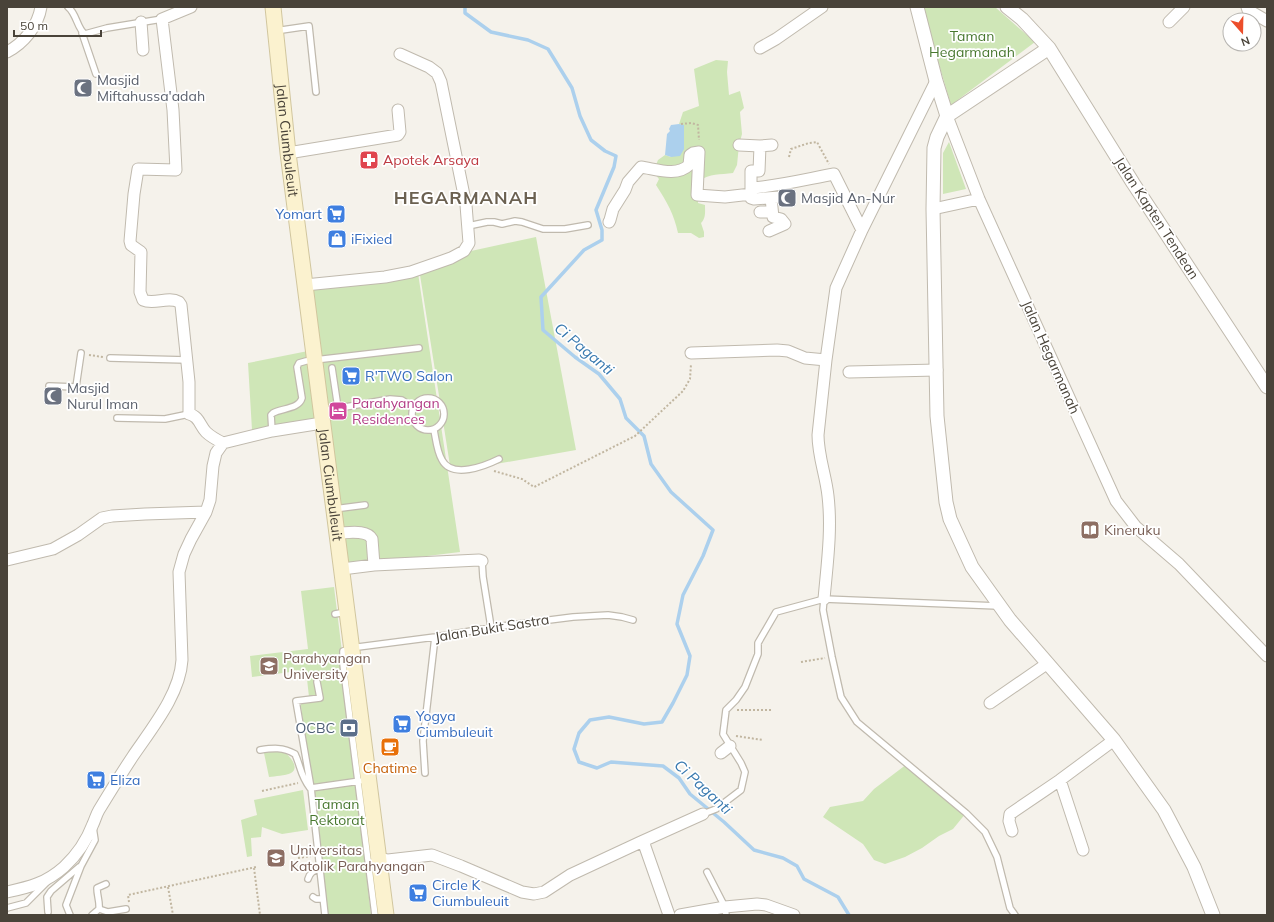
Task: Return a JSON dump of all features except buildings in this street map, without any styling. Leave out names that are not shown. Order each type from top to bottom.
[{"type":"main road","name":"Jalan Ciumbuleuit","points":[[273,7],[288,153],[338,533],[341,613],[352,648],[353,705],[373,857],[386,915]]},
{"type":"street","points":[[7,52],[13,49],[32,30],[36,24],[41,7]]},
{"type":"street","points":[[192,7],[162,19],[173,110],[176,170],[138,169],[134,194],[130,241],[131,245],[141,252],[140,292],[143,300],[147,302],[172,300],[179,302],[181,306],[190,397],[189,414],[194,415],[197,418],[206,432],[223,443]]},
{"type":"street","points":[[760,48],[776,39],[822,7]]},
{"type":"street","name":"Jalan Hegarmanah","points":[[917,7],[936,81],[947,116],[979,199],[1116,501],[1136,527],[1179,564],[1267,656]]},
{"type":"street","name":"Jalan Kapten Tendean","points":[[1007,7],[1022,19],[1049,48],[1133,183],[1267,387]]},
{"type":"street","points":[[1169,22],[1184,7]]},
{"type":"street","points":[[1247,7],[1248,10],[1267,21]]},
{"type":"street","points":[[141,22],[143,50]]},
{"type":"street","points":[[1049,48],[947,116],[937,136],[934,148],[933,209],[937,416],[946,502],[950,520],[972,567],[1000,606],[1114,740],[1164,810],[1194,867],[1213,915]]},
{"type":"street","points":[[305,285],[385,277],[411,272],[451,258],[464,251],[469,243],[466,204],[441,82],[437,73],[429,67],[400,54]]},
{"type":"street","points":[[824,599],[830,529],[828,496],[818,447],[818,435],[836,288],[862,230],[936,81]]},
{"type":"street","points":[[288,153],[398,135],[400,132],[398,110]]},
{"type":"street","points":[[739,145],[772,146]]},
{"type":"street","points":[[760,146],[759,170],[751,171],[751,198],[775,197],[772,212],[773,217],[781,219],[785,224],[769,231]]},
{"type":"street","points":[[608,222],[613,209],[625,190],[628,182],[641,167],[671,171],[685,169],[690,165],[690,155],[699,152],[696,195],[725,197],[834,174],[862,230]]},
{"type":"street","points":[[933,209],[979,199]]},
{"type":"street","points":[[760,212],[772,212]]},
{"type":"street","points":[[691,354],[777,350],[788,351],[805,358],[826,360]]},
{"type":"street","points":[[849,372],[937,370]]},
{"type":"street","points":[[7,892],[33,886],[50,878],[63,868],[83,845],[98,813],[152,729],[176,686],[182,667],[180,572],[184,554],[190,539],[206,512],[210,500],[213,466],[216,453],[223,443],[322,417]]},
{"type":"street","points":[[7,560],[53,548],[78,535],[102,518],[139,514],[206,512]]},
{"type":"street","points":[[338,533],[364,533],[370,536],[372,539],[374,565]]},
{"type":"street","points":[[340,574],[374,565],[482,561]]},
{"type":"street","points":[[990,703],[1048,663]]},
{"type":"street","points":[[1012,831],[1009,821],[1010,814],[1060,780],[1114,740]]},
{"type":"street","points":[[1060,780],[1083,850]]},
{"type":"street","points":[[373,857],[388,860],[432,856],[461,866],[522,892],[534,894],[544,892],[570,875],[703,814]]},
{"type":"street","points":[[643,841],[669,915]]},
{"type":"street","points":[[680,915],[726,911],[757,904],[766,905],[794,915]]},
{"type":"lane","points":[[68,7],[72,10],[76,18],[96,74]]},
{"type":"lane","points":[[82,33],[89,34],[107,28],[162,19]]},
{"type":"lane","points":[[275,32],[310,26],[316,92]]},
{"type":"lane","points":[[468,226],[487,222],[502,224],[515,221],[543,229],[565,229],[588,224]]},
{"type":"lane","points":[[272,431],[271,415],[297,405],[301,401],[302,398],[297,364],[306,360],[419,348]]},
{"type":"lane","points":[[49,386],[76,387],[81,353]]},
{"type":"lane","points":[[110,358],[187,360]]},
{"type":"lane","points":[[332,368],[338,408]]},
{"type":"lane","points":[[322,417],[338,408],[390,399],[402,400],[413,407]]},
{"type":"lane","points":[[423,399],[435,399],[444,409],[445,415],[443,421],[440,427],[434,430],[428,431],[421,429],[416,426],[413,420],[413,407],[417,402],[423,399]]},
{"type":"lane","points":[[117,418],[165,419],[189,414]]},
{"type":"lane","points":[[434,430],[441,460],[446,466],[453,470],[481,467],[499,459]]},
{"type":"lane","points":[[334,509],[365,505]]},
{"type":"lane","points":[[482,561],[483,578],[491,627]]},
{"type":"lane","points":[[703,814],[716,809],[741,790],[745,772],[741,763],[725,750],[723,734],[726,710],[736,700],[745,687],[758,654],[758,642],[776,612],[824,599],[1000,606]]},
{"type":"lane","points":[[824,599],[823,610],[832,657],[842,697],[857,722],[966,813],[985,832],[997,857],[1010,908],[1014,915]]},
{"type":"lane","name":"Jalan Bukit Sastra","points":[[352,648],[435,638],[491,627],[573,617],[608,616],[622,617],[633,620]]},
{"type":"lane","points":[[425,773],[423,741],[435,638]]},
{"type":"lane","points":[[317,682],[320,698],[296,701],[311,788],[325,915]]},
{"type":"lane","points":[[260,750],[280,748],[294,754],[305,781],[311,788]]},
{"type":"lane","points":[[311,788],[363,781]]},
{"type":"lane","points":[[70,915],[66,906],[81,866],[95,840],[93,825]]},
{"type":"lane","points":[[373,857],[375,915]]},
{"type":"lane","points":[[48,912],[47,897],[51,891],[81,866]]},
{"type":"lane","points":[[308,879],[312,872],[320,869]]},
{"type":"lane","points":[[707,872],[726,911]]},
{"type":"lane","points":[[7,908],[26,903],[35,896],[50,878]]},
{"type":"lane","points":[[92,915],[99,909],[100,905],[97,894],[98,888],[106,884]]},
{"type":"lane","points":[[313,897],[316,900],[323,899]]},
{"type":"lane","points":[[99,909],[108,912],[128,908]]},
{"type":"path","points":[[681,124],[691,123],[698,125],[699,152]]},
{"type":"path","points":[[789,157],[791,150],[809,143],[817,142],[834,174]]},
{"type":"path","points":[[81,353],[110,358]]},
{"type":"path","points":[[481,467],[522,478],[534,487],[635,436],[683,392],[690,379],[691,354]]},
{"type":"path","points":[[801,662],[832,657]]},
{"type":"path","points":[[726,710],[773,710]]},
{"type":"path","points":[[723,734],[763,740]]},
{"type":"path","points":[[262,791],[305,781]]},
{"type":"path","points":[[298,858],[318,854]]},
{"type":"path","points":[[128,908],[128,895],[255,868],[260,915]]},
{"type":"path","points":[[168,887],[173,915]]},
{"type":"green space","name":"Taman Hegarmanah","points":[[922,7],[995,7],[1035,42],[951,105]]},
{"type":"green space","points":[[716,60],[728,61],[727,72],[729,95],[740,91],[744,108],[740,112],[742,134],[739,145],[737,165],[733,173],[711,175],[699,181],[698,203],[705,205],[705,210],[703,221],[701,223],[704,237],[699,238],[691,233],[678,233],[670,208],[656,185],[659,179],[653,172],[658,160],[665,155],[671,157],[683,133],[684,126],[679,124],[683,112],[699,106],[694,69]]},
{"type":"green space","points":[[949,142],[966,189],[943,194],[943,153]]},
{"type":"green space","points":[[536,237],[576,450],[451,472],[420,275],[471,251]]},
{"type":"green space","points":[[418,273],[460,552],[345,566],[324,419],[252,430],[248,363],[318,349],[309,289]]},
{"type":"green space","points":[[334,587],[358,781],[311,787],[300,698],[309,697],[306,670],[252,677],[250,656],[308,649],[301,591]]},
{"type":"green space","points":[[275,751],[284,752],[291,759],[295,768],[294,771],[283,775],[269,777],[264,753]]},
{"type":"green space","points":[[907,764],[966,813],[953,829],[905,857],[885,864],[874,860],[863,844],[823,817],[830,807],[863,801],[874,789]]},
{"type":"green space","name":"Taman Rektorat","points":[[356,783],[371,915],[328,915],[312,789]]},
{"type":"green space","points":[[303,790],[308,830],[282,834],[262,827],[261,837],[251,838],[252,856],[247,857],[241,820],[257,815],[254,800]]},
{"type":"water","points":[[671,125],[684,125],[684,149],[680,156],[671,157],[665,155],[667,134],[670,131],[669,129]]},
{"type":"waterway","name":"Ci Paganti","points":[[465,7],[465,13],[491,32],[528,40],[548,49],[572,88],[580,116],[591,140],[605,151],[616,156],[614,167],[596,210],[602,230],[602,240],[584,250],[541,297],[543,330],[575,357],[599,374],[620,399],[626,418],[644,436],[651,464],[671,492],[713,530],[703,556],[683,595],[677,624],[690,656],[687,675],[673,703],[662,722],[644,724],[609,717],[590,720],[579,733],[574,749],[579,762],[597,768],[611,762],[663,766],[679,778],[690,794],[724,822],[754,850],[783,858],[797,866],[804,879],[838,897],[849,915]]},
{"type":"place","name":"Masjid Miftahussa'adah","points":[[83,88]]},
{"type":"place","name":"Apotek Arsaya","points":[[369,160]]},
{"type":"place","name":"Masjid An-Nur","points":[[787,198]]},
{"type":"place","name":"Yomart","points":[[336,214]]},
{"type":"place","name":"iFixied","points":[[337,239]]},
{"type":"place","name":"R'TWO Salon","points":[[351,376]]},
{"type":"place","name":"Masjid Nurul Iman","points":[[53,396]]},
{"type":"place","name":"Parahyangan Residences","points":[[338,411]]},
{"type":"place","name":"Kineruku","points":[[1090,530]]},
{"type":"place","name":"Parahyangan University","points":[[269,666]]},
{"type":"place","name":"Yogya Ciumbuleuit","points":[[402,724]]},
{"type":"place","name":"OCBC","points":[[349,728]]},
{"type":"place","name":"Chatime","points":[[390,747]]},
{"type":"place","name":"Eliza","points":[[96,780]]},
{"type":"place","name":"Universitas Katolik Parahyangan","points":[[276,858]]},
{"type":"place","name":"Circle K Ciumbuleuit","points":[[418,893]]},
{"type":"district","name":"HEGARMANAH","points":[[466,198]]}]
